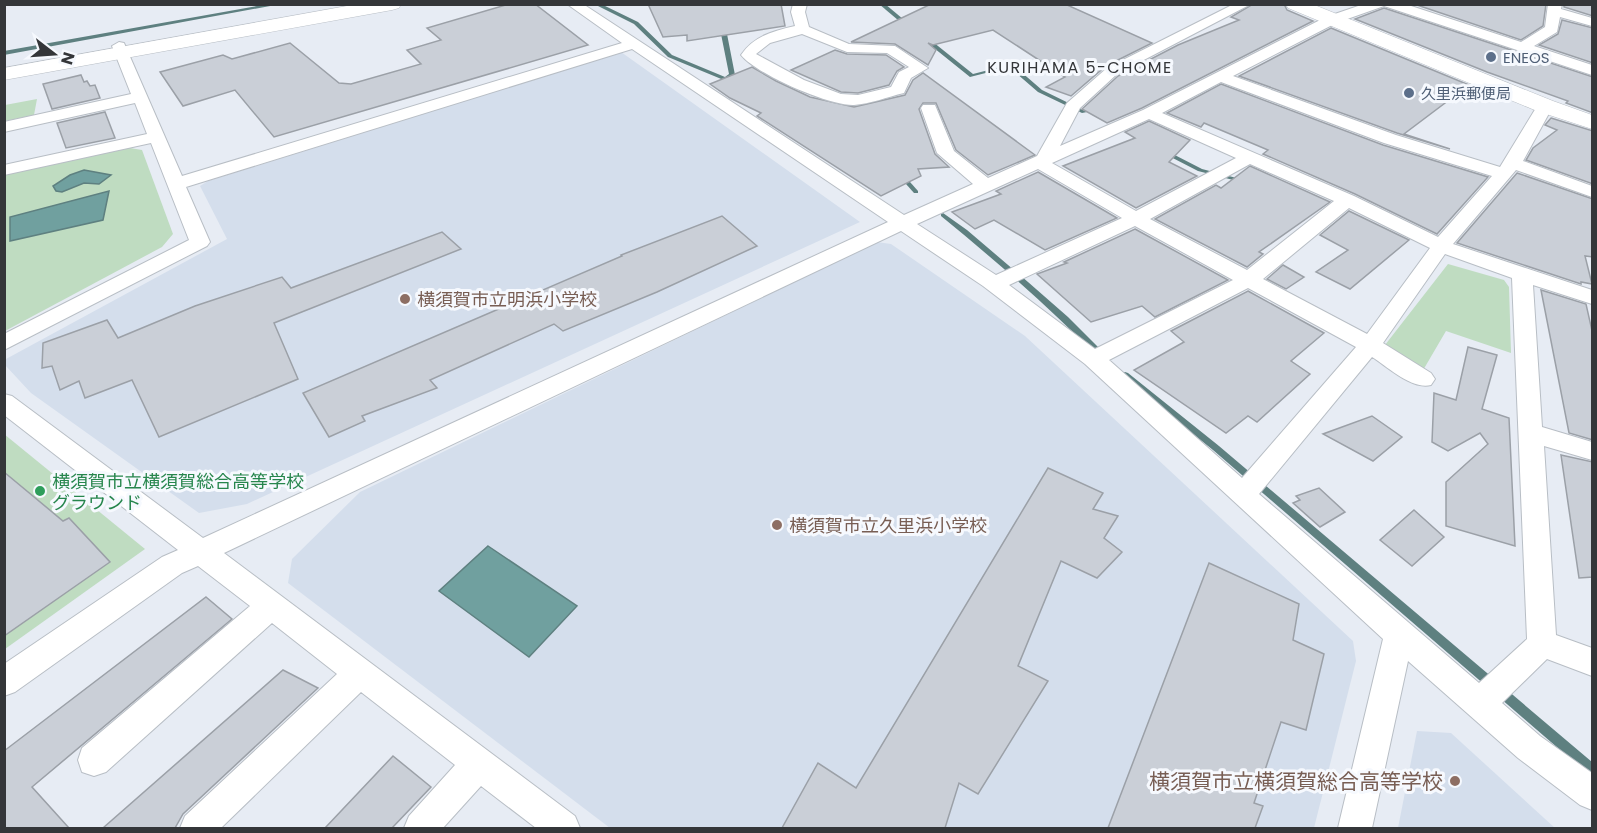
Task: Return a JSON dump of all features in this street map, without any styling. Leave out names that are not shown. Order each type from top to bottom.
[{"type":"main road","points":[[4,74],[345,4]]},
{"type":"main road","points":[[4,66],[392,4]]},
{"type":"main road","points":[[1295,4],[1545,106],[1593,122]]},
{"type":"street","points":[[573,4],[631,45],[765,130],[994,284],[1093,359],[1479,704],[1529,747],[1593,793]]},
{"type":"street","points":[[800,4],[798,12],[803,29]]},
{"type":"street","points":[[1041,160],[1073,106],[1112,71],[1245,4]]},
{"type":"street","points":[[4,682],[172,565],[902,223],[1149,113],[1331,20],[1379,4]]},
{"type":"street","points":[[1390,4],[1593,70]]},
{"type":"street","points":[[1524,46],[1552,29],[1555,8],[1593,22]]},
{"type":"street","points":[[803,29],[847,48],[890,49],[920,68],[904,75],[898,90],[851,100],[826,95],[768,68],[748,55],[755,44],[781,33],[803,29]]},
{"type":"street","points":[[176,184],[631,45]]},
{"type":"street","points":[[4,343],[200,242],[120,49]]},
{"type":"street","points":[[1221,76],[1390,139],[1593,192]]},
{"type":"street","points":[[4,127],[140,97]]},
{"type":"street","points":[[1243,494],[1271,464],[1370,345],[1441,246],[1508,169],[1545,106]]},
{"type":"street","points":[[929,108],[946,153],[985,185]]},
{"type":"street","points":[[1149,113],[1347,200],[1441,246],[1593,297]]},
{"type":"street","points":[[4,170],[156,137]]},
{"type":"street","points":[[994,284],[1136,219],[1250,157]]},
{"type":"street","points":[[1041,160],[1136,219],[1370,345],[1423,379]]},
{"type":"street","points":[[1093,359],[1248,280],[1347,200]]},
{"type":"street","points":[[1479,704],[1542,644],[1522,275]]},
{"type":"street","points":[[4,402],[563,828]]},
{"type":"street","points":[[1530,433],[1593,451]]},
{"type":"street","points":[[94,760],[271,606]]},
{"type":"street","points":[[1355,828],[1399,633]]},
{"type":"street","points":[[1542,644],[1593,662]]},
{"type":"street","points":[[196,828],[359,673]]},
{"type":"street","points":[[421,828],[478,764]]},
{"type":"shaded area","name":"横須賀市立明浜小学校","points":[[621,52],[860,222],[247,504],[199,513],[31,393],[5,365],[6,359],[227,239],[200,186],[208,181]]},
{"type":"shaded area","points":[[37,99],[34,115],[5,121],[5,105]]},
{"type":"shaded area","points":[[130,148],[142,150],[173,234],[162,247],[5,331],[5,175]]},
{"type":"shaded area","points":[[84,170],[111,175],[99,184],[84,183],[62,192],[56,191],[53,186],[70,175]]},
{"type":"shaded area","points":[[109,191],[103,220],[10,241],[10,217]]},
{"type":"shaded area","name":"横須賀市立久里浜小学校","points":[[877,242],[891,244],[1025,336],[1353,641],[1356,661],[1314,828],[610,828],[288,583],[292,559],[360,492]]},
{"type":"shaded area","points":[[1448,264],[1504,280],[1509,287],[1511,353],[1446,331],[1422,372],[1385,345]]},
{"type":"shaded area","name":"横須賀市立横須賀総合高等学校 グラウンド","points":[[4,434],[145,549],[5,649],[4,649]]},
{"type":"shaded area","points":[[488,546],[577,606],[529,657],[439,591]]},
{"type":"shaded area","name":"横須賀市立横須賀総合高等学校","points":[[1417,731],[1451,733],[1555,828],[1398,828]]},
{"type":"building","points":[[509,4],[535,4],[588,45],[274,137],[235,90],[183,106],[160,72],[223,55],[232,59],[290,43],[339,83],[351,84],[421,64],[407,50],[441,40],[427,28]]},
{"type":"building","points":[[648,4],[781,4],[785,26],[687,41],[687,35],[663,37]]},
{"type":"building","points":[[931,4],[1065,4],[1152,43],[1106,66],[1071,96],[1046,87],[1065,77],[993,30],[933,45],[928,43],[936,50],[928,65],[895,44],[851,42]]},
{"type":"building","points":[[1253,4],[1284,4],[1287,10],[1313,21],[1142,108],[1107,123],[1082,109],[1118,76],[1178,45],[1239,20],[1231,17]]},
{"type":"building","points":[[1414,4],[1546,4],[1543,26],[1521,40]]},
{"type":"building","points":[[1564,4],[1593,4],[1593,16],[1564,7]]},
{"type":"building","points":[[1384,8],[1593,77],[1593,113],[1566,103],[1568,101],[1487,72],[1355,19]]},
{"type":"building","points":[[1562,20],[1593,28],[1593,63],[1539,45],[1558,34]]},
{"type":"building","points":[[1331,28],[1469,85],[1404,134],[1450,149],[1397,133],[1239,76]]},
{"type":"building","points":[[835,50],[847,54],[886,55],[904,67],[897,71],[889,85],[858,93],[841,92],[791,70]]},
{"type":"building","points":[[752,67],[810,97],[854,107],[905,95],[913,80],[923,73],[1035,155],[988,175],[956,150],[936,103],[923,103],[919,109],[935,154],[949,167],[918,169],[921,176],[881,196],[757,116],[761,113],[730,98],[710,84]]},
{"type":"building","points":[[81,75],[84,82],[87,81],[90,86],[95,85],[100,98],[52,109],[43,84]]},
{"type":"building","points":[[1221,84],[1383,145],[1488,177],[1437,234],[1355,194],[1263,154],[1268,150],[1204,123],[1201,127],[1167,113]]},
{"type":"building","points":[[105,112],[115,138],[66,148],[57,123]]},
{"type":"building","points":[[1551,118],[1593,131],[1593,184],[1526,160],[1533,148],[1557,130],[1545,125]]},
{"type":"building","points":[[1149,121],[1190,140],[1169,162],[1197,176],[1136,208],[1063,166],[1135,138],[1125,132]]},
{"type":"building","points":[[1250,166],[1330,202],[1259,252],[1263,254],[1247,267],[1155,219],[1216,185],[1221,188]]},
{"type":"building","points":[[1038,172],[1117,218],[1045,250],[994,220],[975,229],[952,212],[1001,194],[996,191]]},
{"type":"building","points":[[1517,173],[1593,199],[1593,257],[1585,256],[1592,284],[1581,282],[1581,284],[1457,243]]},
{"type":"building","points":[[1349,211],[1409,240],[1350,289],[1316,272],[1348,250],[1320,235]]},
{"type":"building","points":[[722,216],[757,246],[657,292],[563,331],[554,324],[430,380],[437,388],[362,416],[365,421],[329,437],[303,393],[621,255]]},
{"type":"building","points":[[1135,229],[1228,280],[1155,317],[1142,306],[1091,322],[1037,274],[1067,263],[1064,262]]},
{"type":"building","points":[[442,232],[461,249],[274,323],[298,379],[159,437],[132,380],[85,398],[79,381],[60,390],[52,366],[42,368],[43,343],[107,320],[118,338],[195,306],[282,277],[291,288]]},
{"type":"building","points":[[1283,265],[1304,277],[1286,289],[1267,279]]},
{"type":"building","points":[[1541,290],[1586,304],[1593,335],[1593,440],[1569,433]]},
{"type":"building","points":[[1248,291],[1324,333],[1291,361],[1310,374],[1257,422],[1248,416],[1226,433],[1134,370],[1184,342],[1171,331]]},
{"type":"building","points":[[1468,347],[1497,355],[1482,409],[1509,418],[1515,546],[1446,526],[1446,482],[1488,444],[1480,433],[1448,451],[1432,442],[1434,393],[1456,400]]},
{"type":"building","points":[[1372,416],[1402,437],[1373,461],[1323,434]]},
{"type":"building","points":[[1561,455],[1593,462],[1593,577],[1579,578]]},
{"type":"building","points":[[1048,468],[1103,493],[1093,509],[1118,516],[1104,538],[1122,552],[1097,578],[1061,561],[1018,666],[1048,681],[978,794],[959,783],[945,828],[782,828],[818,763],[856,788]]},
{"type":"building","points":[[4,472],[63,521],[69,518],[110,562],[4,636]]},
{"type":"building","points":[[1319,488],[1345,512],[1320,527],[1293,503],[1300,500],[1296,496]]},
{"type":"building","points":[[1414,510],[1444,537],[1412,566],[1380,540]]},
{"type":"building","points":[[1209,563],[1299,604],[1293,640],[1324,654],[1306,730],[1281,722],[1254,803],[1263,806],[1255,828],[1108,828]]},
{"type":"building","points":[[206,597],[232,619],[32,787],[69,828],[4,828],[4,751]]},
{"type":"building","points":[[283,670],[318,688],[183,814],[175,828],[103,828]]},
{"type":"building","points":[[393,756],[431,787],[392,828],[325,828]]},
{"type":"waterway","points":[[4,53],[279,4]]},
{"type":"waterway","points":[[596,4],[636,23],[670,56],[733,82]]},
{"type":"waterway","points":[[881,4],[907,25]]},
{"type":"waterway","points":[[719,24],[724,34],[732,75],[726,79]]},
{"type":"waterway","points":[[926,39],[972,76],[1010,65],[1040,91],[1084,112]]},
{"type":"waterway","points":[[1165,152],[1200,170],[1245,181]]},
{"type":"waterway","points":[[900,174],[916,192]]},
{"type":"waterway","points":[[943,215],[1026,283],[1103,357]]},
{"type":"waterway","points":[[1125,375],[1216,448],[1592,770]]},
{"type":"place","name":"ENEOS","points":[[1491,57]]},
{"type":"place","name":"久里浜郵便局","points":[[1409,93]]},
{"type":"place","name":"横須賀市立明浜小学校","points":[[405,299]]},
{"type":"place","name":"横須賀市立横須賀総合高等学校 グラウンド","points":[[40,491]]},
{"type":"place","name":"横須賀市立久里浜小学校","points":[[777,525]]},
{"type":"place","name":"横須賀市立横須賀総合高等学校","points":[[1455,781]]},
{"type":"district","name":"KURIHAMA 5-CHOME","points":[[1080,67]]}]
